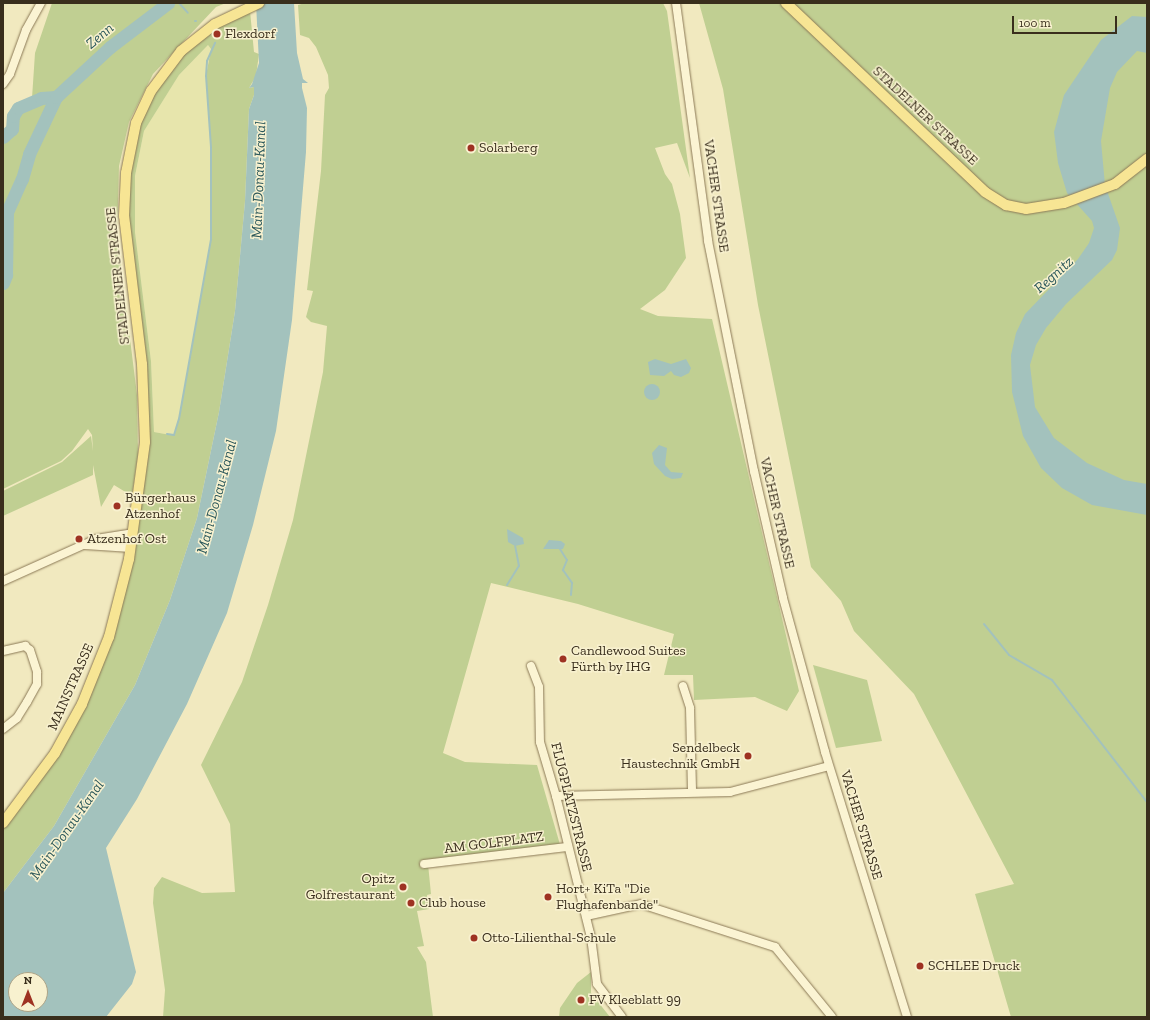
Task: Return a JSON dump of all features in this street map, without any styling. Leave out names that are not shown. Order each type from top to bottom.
[{"type":"main road","name":"STADELNER STRASSE","points":[[131,548],[145,442],[144,400],[125,222],[129,151],[143,106],[165,70],[181,51],[215,24],[259,3]]},
{"type":"main road","name":"STADELNER STRASSE","points":[[786,3],[985,192],[1006,205],[1026,210],[1064,203],[1115,184],[1147,159]]},
{"type":"main road","name":"MAINSTRASSE","points":[[3,823],[55,753],[82,704],[109,637],[124,586],[131,548]]},
{"type":"street","points":[[3,84],[10,74],[26,30],[41,3]]},
{"type":"street","name":"VACHER STRASSE","points":[[676,3],[708,241],[743,422],[783,598],[828,766],[907,1017]]},
{"type":"street","points":[[3,581],[96,539],[133,533]]},
{"type":"street","points":[[84,545],[131,548]]},
{"type":"street","points":[[3,651],[25,646],[30,650],[37,672],[37,684],[27,702],[17,718],[4,729]]},
{"type":"street","name":"FLUGPLATZSTRASSE","points":[[531,666],[539,687],[540,742],[556,796],[567,847],[592,937],[597,984],[622,1017]]},
{"type":"street","points":[[683,686],[690,708],[692,792]]},
{"type":"street","points":[[556,796],[730,792],[828,766]]},
{"type":"street","name":"AM GOLFPLATZ","points":[[424,864],[567,847]]},
{"type":"street","points":[[586,916],[641,904],[775,947],[832,1017]]},
{"type":"shaded area","points":[[208,45],[211,49],[206,76],[211,147],[211,239],[179,419],[174,435],[154,432],[151,361],[135,232],[135,176],[144,131],[179,75]]},
{"type":"green space","points":[[52,3],[226,3],[216,7],[153,74],[129,122],[119,166],[117,234],[137,395],[138,455],[132,496],[114,485],[101,507],[93,465],[93,475],[3,516],[3,491],[62,462],[91,436],[93,451],[92,435],[88,429],[72,451],[61,461],[3,489],[3,136],[32,98],[35,53]]},
{"type":"green space","points":[[305,3],[663,3],[667,11],[690,178],[677,143],[655,148],[665,174],[672,184],[680,214],[686,258],[665,290],[640,309],[658,316],[712,319],[799,691],[787,711],[755,697],[694,700],[693,675],[664,675],[674,634],[578,604],[491,583],[443,753],[465,762],[537,765],[561,848],[428,864],[431,894],[427,895],[429,909],[417,911],[424,946],[417,947],[426,962],[433,1017],[163,1017],[165,990],[153,903],[154,888],[162,877],[202,893],[235,892],[230,824],[201,765],[242,682],[268,605],[293,520],[323,372],[327,326],[311,322],[306,317],[313,291],[307,290],[321,171],[325,95],[329,88],[328,75],[316,47],[309,38],[300,35],[298,5]]},
{"type":"green space","points":[[699,3],[1147,3],[1147,1017],[1011,1017],[975,894],[1014,884],[914,694],[854,631],[841,601],[811,567],[758,305],[723,89]]},
{"type":"green space","points":[[250,11],[254,52],[259,54],[256,76],[249,88],[254,87],[254,95],[249,109],[245,201],[235,311],[219,412],[197,518],[170,600],[135,685],[54,826],[3,893],[3,823],[67,732],[123,587],[145,442],[125,196],[143,106],[202,33]],"holes":[[[208,45],[211,49],[206,76],[211,147],[211,239],[179,419],[174,435],[154,432],[151,361],[135,232],[135,176],[144,131],[179,75]]]},
{"type":"green space","points":[[813,665],[867,680],[882,741],[836,748]]},
{"type":"green space","name":"FV Kleeblatt 99","points":[[591,972],[591,993],[610,1017],[559,1017],[560,1008],[577,983]]},
{"type":"water","name":"Main-Donau-Kanal","points":[[256,3],[294,3],[297,53],[303,79],[308,83],[302,83],[307,108],[306,152],[292,320],[276,431],[253,525],[227,613],[187,704],[137,799],[106,848],[136,972],[132,984],[106,1017],[3,1017],[3,893],[54,826],[135,685],[170,600],[197,518],[219,412],[235,311],[245,201],[249,109],[254,95],[254,87],[249,88],[252,84],[259,63]]},
{"type":"water","points":[[1132,16],[1147,17],[1147,53],[1137,51],[1117,72],[1110,88],[1101,141],[1105,185],[1120,228],[1117,250],[1112,260],[1066,304],[1046,328],[1036,345],[1030,365],[1035,407],[1054,438],[1087,463],[1124,480],[1147,484],[1147,515],[1092,505],[1062,488],[1041,468],[1023,436],[1012,392],[1011,355],[1016,333],[1025,314],[1078,259],[1089,243],[1094,228],[1092,221],[1067,193],[1058,163],[1054,132],[1064,95],[1101,40]]},
{"type":"water","points":[[655,359],[671,364],[686,359],[691,368],[689,373],[681,377],[674,375],[671,371],[664,376],[650,375],[648,362]]},
{"type":"water","points":[[649,384],[655,384],[660,389],[658,398],[655,400],[649,400],[644,395],[644,389]]},
{"type":"water","points":[[659,445],[667,448],[665,465],[671,472],[683,473],[681,478],[672,479],[665,476],[654,464],[652,453]]},
{"type":"water","points":[[507,529],[523,538],[524,544],[515,546],[508,542]]},
{"type":"water","points":[[549,540],[561,541],[565,544],[563,549],[543,549]]},
{"type":"waterway","name":"Zenn","points":[[3,283],[6,275],[7,212],[22,179],[29,154],[56,97],[110,47],[168,3]]},
{"type":"waterway","points":[[179,3],[188,13]]},
{"type":"waterway","points":[[167,434],[174,435],[179,419],[211,239],[211,147],[206,76],[207,61],[215,43]]},
{"type":"waterway","name":"Zenn","points":[[3,137],[12,129],[13,116],[18,108],[41,98],[56,97]]},
{"type":"waterway","points":[[507,585],[519,566],[515,546]]},
{"type":"waterway","points":[[560,549],[567,560],[563,570],[572,583],[571,595]]},
{"type":"waterway","points":[[984,624],[1009,655],[1052,680],[1147,802]]},
{"type":"place","name":"Flexdorf","points":[[217,34]]},
{"type":"place","name":"Solarberg","points":[[471,148]]},
{"type":"place","name":"Bürgerhaus Atzenhof","points":[[117,506]]},
{"type":"place","name":"Atzenhof Ost","points":[[79,539]]},
{"type":"place","name":"Candlewood Suites Fürth by IHG","points":[[563,659]]},
{"type":"place","name":"Sendelbeck Haustechnik GmbH","points":[[748,756]]},
{"type":"place","name":"Opitz Golfrestaurant","points":[[403,887]]},
{"type":"place","name":"Hort+ KiTa \"Die Flughafenbande\"","points":[[548,897]]},
{"type":"place","name":"Club house","points":[[411,903]]},
{"type":"place","name":"Otto-Lilienthal-Schule","points":[[474,938]]},
{"type":"place","name":"SCHLEE Druck","points":[[920,966]]},
{"type":"place","name":"FV Kleeblatt 99","points":[[581,1000]]},
{"type":"water label","name":"Regnitz","points":[[1054,275]]}]
